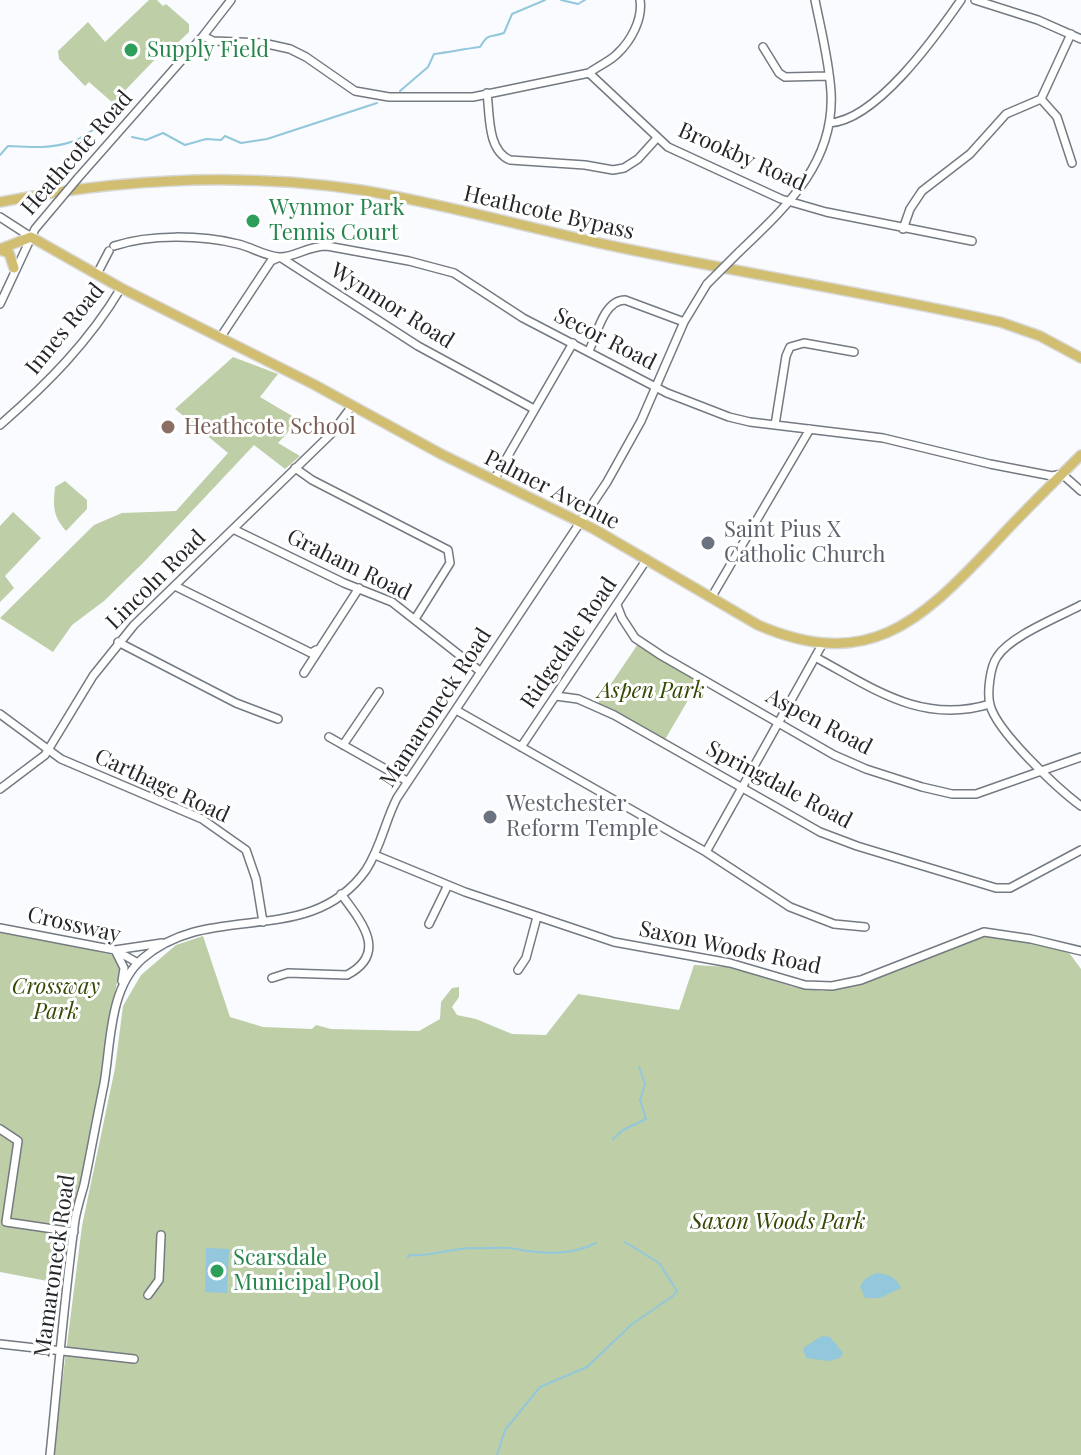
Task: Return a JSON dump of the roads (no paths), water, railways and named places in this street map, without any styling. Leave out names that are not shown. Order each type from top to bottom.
[{"type":"main road","name":"Heathcote Bypass","points":[[0,202],[107,186],[193,181],[281,182],[360,190],[636,251],[990,320],[1040,336],[1080,357]]},
{"type":"main road","points":[[0,249],[31,237]]},
{"type":"main road","name":"Palmer Avenue","points":[[31,237],[121,288],[581,523],[783,637],[823,643],[853,643],[899,628],[928,609],[955,585],[1062,474]]},
{"type":"main road","points":[[0,249],[9,253],[14,268]]},
{"type":"main road","points":[[1062,474],[1081,455]]},
{"type":"street","name":"Heathcote Road","points":[[0,304],[14,268],[31,237],[56,204],[231,0]]},
{"type":"street","points":[[203,36],[213,41],[263,43],[290,49],[343,84],[371,95],[445,97],[487,93],[589,73],[617,54],[632,33],[643,0]]},
{"type":"street","name":"Mamaroneck Road","points":[[50,1455],[74,1232],[119,997],[128,976],[138,963],[164,943],[202,929],[303,916],[341,894],[364,872],[375,855],[392,807],[407,781],[581,523],[622,456],[684,322],[707,284],[791,201],[818,160],[829,123],[829,76],[815,0]]},
{"type":"street","points":[[829,123],[844,121],[902,76],[923,54],[961,0]]},
{"type":"street","points":[[975,0],[1038,20],[1081,39]]},
{"type":"street","points":[[903,229],[910,209],[922,191],[970,154],[1006,114],[1041,99],[1071,34]]},
{"type":"street","points":[[763,47],[779,73],[785,77],[829,76]]},
{"type":"street","name":"Brookby Road","points":[[589,73],[677,153],[781,199],[903,229],[972,241]]},
{"type":"street","points":[[487,93],[495,147],[510,160],[618,170],[638,159],[657,138]]},
{"type":"street","points":[[1041,99],[1057,117],[1072,163]]},
{"type":"street","name":"Palmer Avenue","points":[[0,217],[31,237]]},
{"type":"street","points":[[97,274],[112,248],[148,240],[206,240],[239,244],[280,257]]},
{"type":"street","name":"Secor Road","points":[[280,257],[309,247],[327,246],[436,267],[459,275],[523,318],[681,399],[729,417],[883,438],[990,464],[1052,476],[1062,474]]},
{"type":"street","points":[[220,338],[271,261],[280,257]]},
{"type":"street","name":"Wynmor Road","points":[[280,257],[418,346],[534,409]]},
{"type":"street","name":"Innes Road","points":[[0,425],[57,373],[89,335],[121,288]]},
{"type":"street","points":[[589,351],[610,307],[619,300],[684,322]]},
{"type":"street","points":[[494,480],[573,343]]},
{"type":"street","points":[[775,425],[790,347],[804,343],[854,352]]},
{"type":"street","name":"Lincoln Road","points":[[0,789],[40,761],[118,642],[331,434],[352,406]]},
{"type":"street","points":[[711,598],[810,429]]},
{"type":"street","points":[[295,468],[448,550],[450,563],[415,619]]},
{"type":"street","points":[[1062,474],[1081,491]]},
{"type":"street","name":"Graham Road","points":[[233,529],[392,602],[481,672]]},
{"type":"street","name":"Ridgedale Road","points":[[521,747],[647,559]]},
{"type":"street","points":[[175,586],[311,653],[316,650]]},
{"type":"street","points":[[304,673],[316,650],[359,588]]},
{"type":"street","name":"Aspen Road","points":[[617,605],[635,638],[847,762],[952,794],[976,794],[1081,757]]},
{"type":"street","points":[[1081,605],[998,654],[992,670],[990,704],[995,716],[1039,770],[1081,806]]},
{"type":"street","points":[[118,642],[236,703],[278,719]]},
{"type":"street","points":[[706,852],[823,643]]},
{"type":"street","points":[[815,657],[893,698],[925,710],[952,711],[990,704]]},
{"type":"street","points":[[343,745],[379,692]]},
{"type":"street","name":"Springdale Road","points":[[556,696],[578,699],[614,715],[820,832],[996,888],[1016,886],[1081,850]]},
{"type":"street","points":[[456,710],[706,852],[790,907],[825,921],[865,927]]},
{"type":"street","name":"Carthage Road","points":[[0,714],[61,759],[202,819],[246,850],[256,879],[263,922]]},
{"type":"street","points":[[329,737],[407,781]]},
{"type":"street","name":"Saxon Woods Road","points":[[375,855],[537,917],[630,946],[721,961],[790,982],[819,986],[861,980],[984,932],[1081,951]]},
{"type":"street","points":[[429,924],[448,885]]},
{"type":"street","points":[[272,978],[288,973],[347,975],[365,959],[369,935],[341,894]]},
{"type":"street","points":[[518,970],[526,958],[537,917]]},
{"type":"street","name":"Crossway","points":[[0,928],[115,950],[138,963]]},
{"type":"street","points":[[119,997],[124,968],[115,950],[164,943]]},
{"type":"street","points":[[0,1129],[18,1141],[6,1222],[74,1232]]},
{"type":"street","points":[[148,1295],[159,1280],[161,1235]]},
{"type":"street","points":[[0,1344],[134,1359]]},
{"type":"water","name":"Scarsdale Municipal Pool","points":[[206,1248],[229,1249],[227,1293],[205,1292]]},
{"type":"water","points":[[876,1273],[891,1277],[901,1288],[880,1298],[865,1298],[860,1286],[866,1278]]},
{"type":"water","points":[[822,1336],[830,1337],[843,1353],[840,1358],[829,1361],[806,1358],[803,1348]]},
{"type":"waterway","points":[[400,91],[428,67],[434,54],[480,47],[488,37],[504,33],[512,14],[545,0]]},
{"type":"waterway","points":[[561,0],[578,4],[585,0]]},
{"type":"waterway","points":[[132,137],[146,140],[163,133],[185,145],[206,139],[221,140],[225,136],[241,143],[267,139],[377,103]]},
{"type":"waterway","points":[[0,155],[8,146],[63,144],[93,130]]},
{"type":"waterway","points":[[613,1139],[623,1130],[646,1119],[640,1100],[645,1084],[639,1067]]},
{"type":"waterway","points":[[497,1455],[505,1430],[540,1387],[587,1367],[632,1324],[677,1291],[659,1263],[625,1242]]},
{"type":"waterway","points":[[408,1257],[472,1248],[557,1253],[596,1243]]},
{"type":"place","name":"Supply Field","points":[[131,50]]},
{"type":"place","name":"Wynmor Park Tennis Court","points":[[253,221]]},
{"type":"place","name":"Heathcote School","points":[[168,427]]},
{"type":"place","name":"Saint Pius X Catholic Church","points":[[708,543]]},
{"type":"place","name":"Westchester Reform Temple","points":[[490,817]]},
{"type":"place","name":"Scarsdale Municipal Pool","points":[[217,1271]]},
{"type":"park label","name":"Aspen Park","points":[[651,691]]},
{"type":"park label","name":"Crossway Park","points":[[56,1000]]},
{"type":"park label","name":"Saxon Woods Park","points":[[778,1222]]}]
